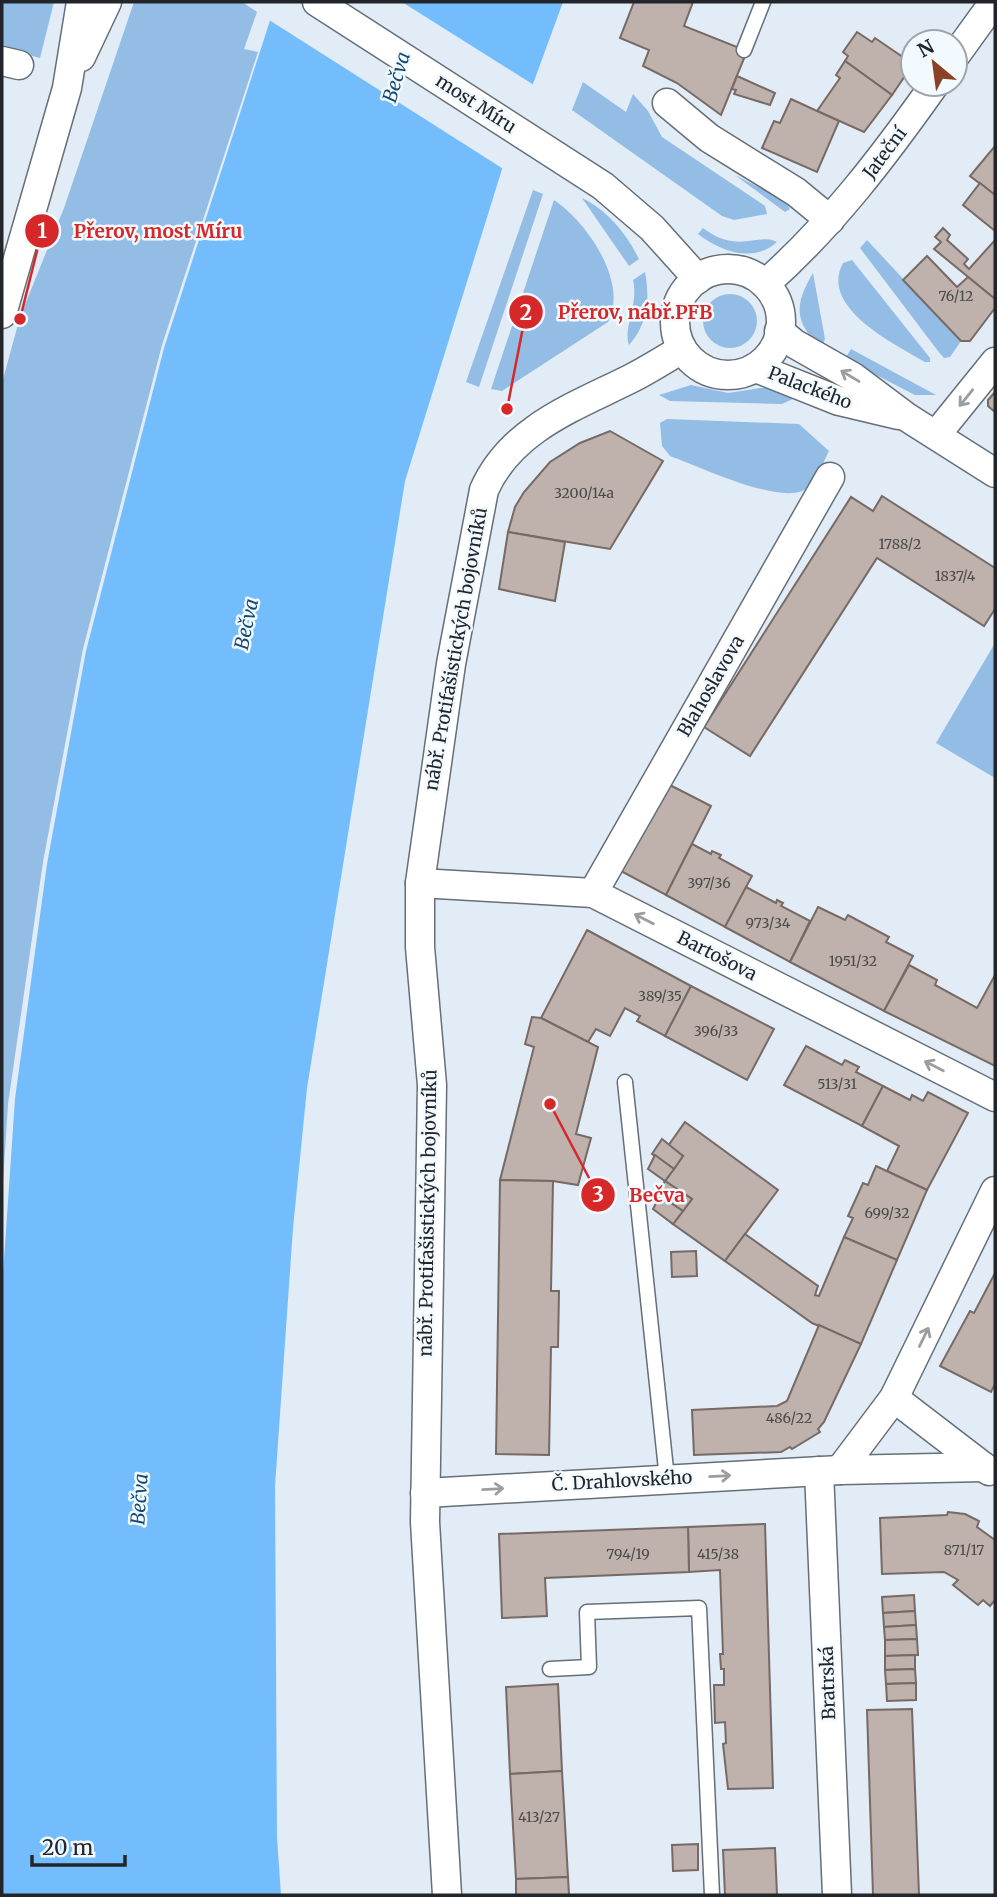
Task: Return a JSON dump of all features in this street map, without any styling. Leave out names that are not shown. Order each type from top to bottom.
[{"type":"street","points":[[2,314],[66,88],[81,2]]},
{"type":"street","points":[[66,88],[107,2]]},
{"type":"street","name":"most Míru","points":[[317,2],[529,138],[624,203],[698,279]]},
{"type":"street","points":[[969,37],[994,2]]},
{"type":"street","name":"Jateční","points":[[765,284],[801,253],[882,160],[925,98]]},
{"type":"street","points":[[667,103],[711,130],[830,220]]},
{"type":"street","points":[[727,270],[747,273],[765,284],[778,307],[779,331],[773,349],[756,368],[732,375],[712,373],[695,364],[682,349],[674,324],[677,306],[685,291],[698,279],[727,270]]},
{"type":"street","name":"Palackého","points":[[779,331],[795,344],[853,377],[905,416],[995,473]]},
{"type":"street","name":"nábř. Protifašistických bojovníků","points":[[447,1895],[425,1493],[432,1085],[420,947],[419,883],[451,664],[484,490],[491,474],[512,449],[547,420],[682,349]]},
{"type":"street","points":[[936,435],[995,362]]},
{"type":"street","name":"Palackého","points":[[756,368],[847,404],[905,416]]},
{"type":"street","name":"Blahoslavova","points":[[593,894],[830,477]]},
{"type":"street","name":"Bartošova","points":[[419,883],[593,894],[995,1097]]},
{"type":"street","points":[[829,1470],[894,1398],[995,1191]]},
{"type":"street","points":[[894,1398],[989,1472]]},
{"type":"street","name":"Č. Drahlovského","points":[[425,1493],[829,1470],[989,1472]]},
{"type":"street","name":"Bratrská","points":[[829,1470],[837,1895]]},
{"type":"lane","points":[[744,50],[763,2]]},
{"type":"lane","points":[[625,1082],[667,1479]]},
{"type":"lane","points":[[550,1669],[589,1667],[587,1612],[699,1608],[712,1895]]},
{"type":"shaded area","points":[[2,2],[54,2],[40,58],[2,48]]},
{"type":"shaded area","points":[[134,2],[242,2],[257,12],[244,49],[258,52],[162,345],[83,649],[43,862],[8,1104],[2,1198],[2,383],[20,317],[64,208]]},
{"type":"shaded area","points":[[583,82],[626,112],[633,94],[648,111],[662,137],[765,206],[767,214],[734,220],[722,216],[572,110]]},
{"type":"shaded area","points":[[735,175],[785,201],[790,209],[785,212]]},
{"type":"shaded area","points":[[533,190],[543,194],[479,387],[466,382]]},
{"type":"shaded area","points":[[582,198],[600,209],[615,223],[639,259],[629,266]]},
{"type":"shaded area","points":[[554,200],[567,210],[591,238],[609,272],[613,306],[608,322],[502,391],[491,389]]},
{"type":"shaded area","points":[[703,228],[715,236],[737,242],[763,239],[777,242],[758,252],[737,253],[716,246],[698,234]]},
{"type":"shaded area","points":[[867,240],[961,341],[950,357],[944,358],[938,351],[860,248]]},
{"type":"shaded area","points":[[852,260],[930,358],[930,362],[925,362],[880,335],[850,309],[841,295],[838,279],[843,263]]},
{"type":"shaded area","points":[[645,272],[646,311],[640,329],[629,345],[628,330],[634,298],[633,280]]},
{"type":"shaded area","points":[[813,273],[825,339],[821,348],[806,330],[800,313],[802,295]]},
{"type":"shaded area","points":[[730,294],[749,302],[757,321],[749,340],[730,348],[711,340],[703,321],[711,302]]},
{"type":"shaded area","points":[[851,349],[936,395],[915,395],[845,359]]},
{"type":"shaded area","points":[[691,385],[728,393],[767,387],[797,397],[782,404],[670,401],[659,395]]},
{"type":"shaded area","points":[[667,419],[799,424],[829,451],[817,477],[806,489],[794,493],[759,489],[670,456],[662,446],[660,423]]},
{"type":"shaded area","points":[[995,643],[995,778],[936,743]]},
{"type":"water","points":[[276,2],[563,2],[503,166],[405,481],[307,1088],[293,1228],[275,1486],[277,1838],[281,1895],[2,1895],[2,1289],[15,1099],[47,864],[86,651],[164,348]]},
{"type":"pier","points":[[272,2],[402,2],[534,85],[505,170],[266,18]]},
{"type":"building","points":[[634,2],[693,2],[684,26],[747,51],[721,115],[677,83],[643,66],[649,50],[620,38]]},
{"type":"building","points":[[857,32],[872,42],[875,38],[899,54],[899,85],[892,95],[845,61],[848,56],[843,52]]},
{"type":"building","points":[[845,61],[892,95],[864,132],[817,111],[840,78],[836,75]]},
{"type":"building","points":[[737,76],[775,93],[770,105],[734,94],[736,90],[732,89]]},
{"type":"building","points":[[791,99],[839,121],[817,172],[762,148],[774,121],[780,123]]},
{"type":"building","points":[[995,146],[995,195],[970,176]]},
{"type":"building","points":[[980,183],[995,195],[995,231],[963,205]]},
{"type":"building","points":[[943,228],[950,235],[947,240],[968,259],[964,264],[969,269],[995,240],[995,299],[934,249],[941,242],[935,237]]},
{"type":"building","points":[[927,256],[957,287],[968,277],[995,299],[995,308],[970,341],[961,341],[903,280]]},
{"type":"building","points":[[995,392],[995,412],[988,406],[988,400]]},
{"type":"building","points":[[610,431],[663,461],[610,549],[508,532],[515,507],[524,492],[550,462],[580,443]]},
{"type":"building","points":[[882,496],[995,568],[995,609],[984,626],[877,558],[750,756],[704,727],[851,497],[873,511]]},
{"type":"building","points":[[508,532],[565,542],[555,601],[499,589]]},
{"type":"building","points":[[664,782],[711,806],[666,895],[619,870]]},
{"type":"building","points":[[692,844],[711,854],[712,851],[721,855],[719,858],[752,876],[725,927],[666,895]]},
{"type":"building","points":[[746,887],[776,903],[777,900],[783,903],[781,906],[810,921],[790,962],[725,927]]},
{"type":"building","points":[[818,907],[845,920],[848,915],[889,937],[886,942],[913,956],[884,1011],[790,962]]},
{"type":"building","points":[[587,930],[691,986],[665,1036],[637,1021],[640,1016],[625,1008],[610,1036],[596,1029],[588,1042],[541,1018]]},
{"type":"building","points":[[909,965],[937,980],[935,985],[977,1008],[995,975],[995,1066],[884,1011]]},
{"type":"building","points":[[691,986],[774,1029],[747,1080],[665,1036]]},
{"type":"building","points":[[532,1017],[541,1018],[598,1047],[576,1134],[591,1138],[578,1185],[553,1181],[500,1180],[534,1047],[525,1044]]},
{"type":"building","points":[[806,1046],[842,1065],[845,1060],[859,1067],[856,1072],[883,1086],[862,1126],[784,1085]]},
{"type":"building","points":[[883,1086],[910,1100],[912,1095],[923,1101],[928,1092],[968,1113],[927,1190],[887,1171],[899,1146],[862,1126]]},
{"type":"building","points":[[685,1122],[778,1190],[725,1261],[673,1224],[692,1199],[665,1181],[683,1156],[668,1146]]},
{"type":"building","points":[[662,1139],[683,1156],[674,1169],[652,1154]]},
{"type":"building","points":[[655,1155],[674,1169],[665,1181],[648,1169]]},
{"type":"building","points":[[876,1166],[927,1190],[897,1260],[844,1237],[853,1218],[848,1216],[863,1183],[868,1185]]},
{"type":"building","points":[[500,1180],[553,1181],[551,1291],[559,1291],[558,1347],[551,1347],[549,1455],[496,1454]]},
{"type":"building","points":[[665,1181],[692,1199],[683,1211],[657,1194]]},
{"type":"building","points":[[660,1196],[683,1211],[673,1224],[653,1209]]},
{"type":"building","points":[[745,1234],[818,1286],[815,1295],[819,1296],[844,1237],[897,1260],[861,1344],[812,1323],[725,1261]]},
{"type":"building","points":[[696,1251],[697,1276],[672,1277],[671,1252]]},
{"type":"building","points":[[995,1273],[995,1384],[991,1392],[940,1366],[970,1311],[974,1313]]},
{"type":"building","points":[[819,1325],[861,1344],[824,1422],[818,1429],[820,1432],[792,1449],[790,1447],[781,1452],[694,1455],[692,1410],[777,1406],[787,1401]]},
{"type":"building","points":[[948,1512],[965,1514],[979,1521],[977,1527],[995,1540],[995,1600],[990,1606],[983,1600],[978,1605],[953,1585],[958,1580],[944,1572],[882,1574],[880,1518],[947,1515]]},
{"type":"building","points":[[765,1524],[773,1788],[728,1789],[723,1744],[726,1743],[725,1722],[715,1723],[714,1685],[724,1685],[720,1654],[723,1654],[720,1570],[689,1572],[688,1527]]},
{"type":"building","points":[[688,1527],[689,1572],[545,1578],[547,1616],[502,1618],[499,1534]]},
{"type":"building","points":[[914,1595],[915,1611],[883,1613],[882,1597]]},
{"type":"building","points":[[915,1611],[916,1625],[884,1627],[883,1613]]},
{"type":"building","points":[[916,1625],[917,1639],[885,1640],[884,1627]]},
{"type":"building","points":[[917,1639],[918,1655],[885,1656],[885,1640]]},
{"type":"building","points":[[915,1655],[915,1669],[885,1670],[885,1656]]},
{"type":"building","points":[[915,1669],[916,1683],[886,1684],[885,1670]]},
{"type":"building","points":[[916,1683],[916,1700],[887,1701],[886,1684]]},
{"type":"building","points":[[558,1684],[562,1771],[510,1774],[506,1687]]},
{"type":"building","points":[[912,1709],[919,1895],[873,1895],[867,1710]]},
{"type":"building","points":[[562,1771],[568,1877],[516,1879],[510,1774]]},
{"type":"building","points":[[698,1844],[698,1870],[673,1871],[672,1845]]},
{"type":"building","points":[[775,1848],[777,1895],[725,1895],[723,1850]]},
{"type":"building","points":[[568,1877],[569,1895],[516,1895],[516,1879]]},
{"type":"place","name":"Přerov, most Míru","points":[[20,319]]},
{"type":"place","name":"Přerov, nábř.PFB","points":[[507,409]]},
{"type":"place","name":"Bečva","points":[[550,1104]]}]
